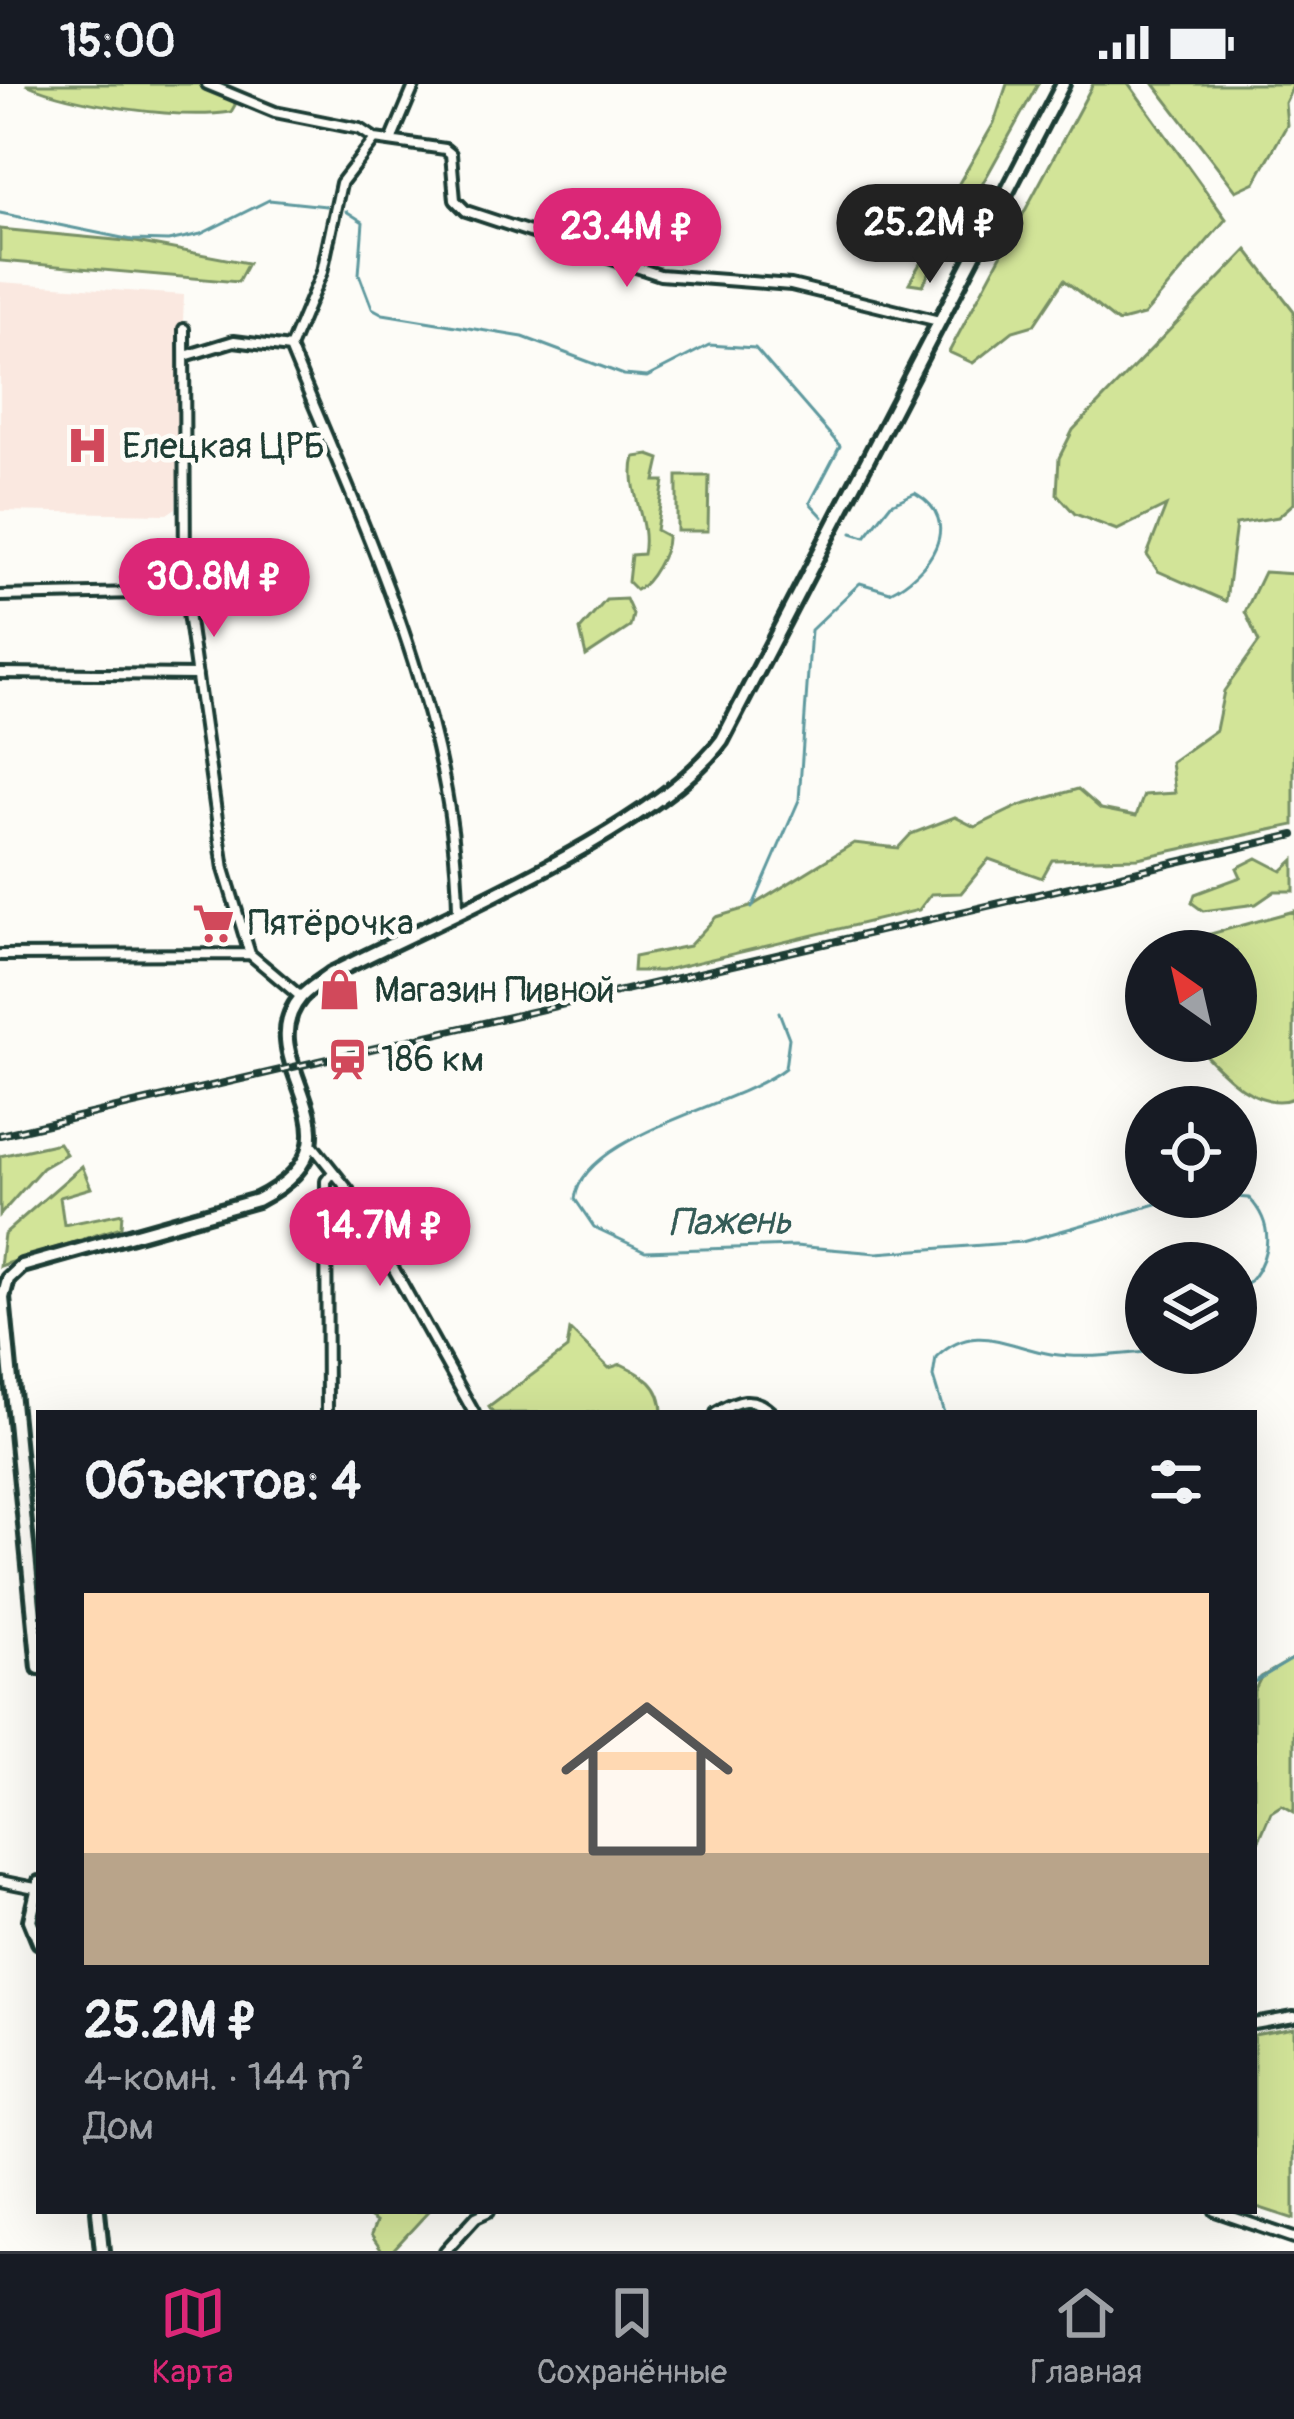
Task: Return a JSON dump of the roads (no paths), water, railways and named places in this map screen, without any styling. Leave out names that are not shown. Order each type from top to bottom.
[{"type":"street","points":[[207,84],[275,112],[360,129],[375,139],[446,149],[451,154],[455,200],[466,211],[613,264],[660,275],[790,285],[938,321]]},
{"type":"street","points":[[391,141],[415,84]]},
{"type":"street","points":[[472,1410],[352,1196],[313,1146],[288,1042],[289,1019],[301,997],[331,974],[634,815],[702,767],[722,740],[844,512],[1063,84]]},
{"type":"street","points":[[375,139],[341,183],[322,272],[290,348],[404,638],[440,750],[457,848],[458,909]]},
{"type":"street","points":[[184,329],[185,592],[224,869],[250,954],[301,997]]},
{"type":"street","points":[[185,356],[234,341],[290,348]]},
{"type":"street","points":[[0,596],[185,592]]},
{"type":"street","points":[[0,673],[197,676]]},
{"type":"street","points":[[0,956],[250,954]]},
{"type":"street","points":[[36,1637],[3,1298],[8,1280],[22,1266],[256,1200],[283,1186],[313,1146]]},
{"type":"street","points":[[327,1410],[326,1180],[332,1172]]},
{"type":"street","points":[[722,1410],[746,1399],[759,1401],[769,1410]]},
{"type":"street","points":[[0,1881],[36,1886]]},
{"type":"street","points":[[36,1891],[30,1920],[36,1935]]},
{"type":"street","points":[[1257,2023],[1294,2017]]},
{"type":"street","points":[[98,2214],[102,2251]]},
{"type":"street","points":[[445,2251],[482,2214]]},
{"type":"street","points":[[1224,2214],[1294,2238]]},
{"type":"waterway","name":"Пажень","points":[[0,213],[132,240],[168,241],[201,234],[269,200],[326,206]]},
{"type":"waterway","name":"Пажень","points":[[346,211],[363,222],[359,274],[372,308],[383,314],[523,337],[624,375],[647,377],[709,345],[755,348],[840,446],[810,503],[823,517]]},
{"type":"waterway","name":"Пажень","points":[[752,908],[799,800],[811,630],[860,583],[890,592],[904,584],[928,560],[940,532],[930,505],[915,493],[891,504],[865,537],[852,533]]},
{"type":"waterway","name":"Пажень","points":[[779,1012],[789,1038],[785,1068],[632,1139],[604,1157],[584,1176],[575,1199],[594,1227],[645,1251],[795,1246],[877,1253],[1022,1242],[1125,1213]]},
{"type":"waterway","name":"Пажень","points":[[1257,1208],[1267,1236],[1257,1271]]},
{"type":"waterway","name":"Пажень","points":[[943,1410],[933,1377],[936,1358],[964,1341],[991,1339],[1075,1356],[1125,1354]]},
{"type":"waterway","name":"Пажень","points":[[1257,1680],[1294,1658]]},
{"type":"railway","points":[[0,1135],[1294,835]]},
{"type":"place","name":"Елецкая ЦРБ","points":[[88,446]]},
{"type":"place","name":"Пятёрочка","points":[[214,923]]},
{"type":"place","name":"Магазин Пивной","points":[[340,990]]},
{"type":"place","name":"186 км","points":[[347,1059]]}]
